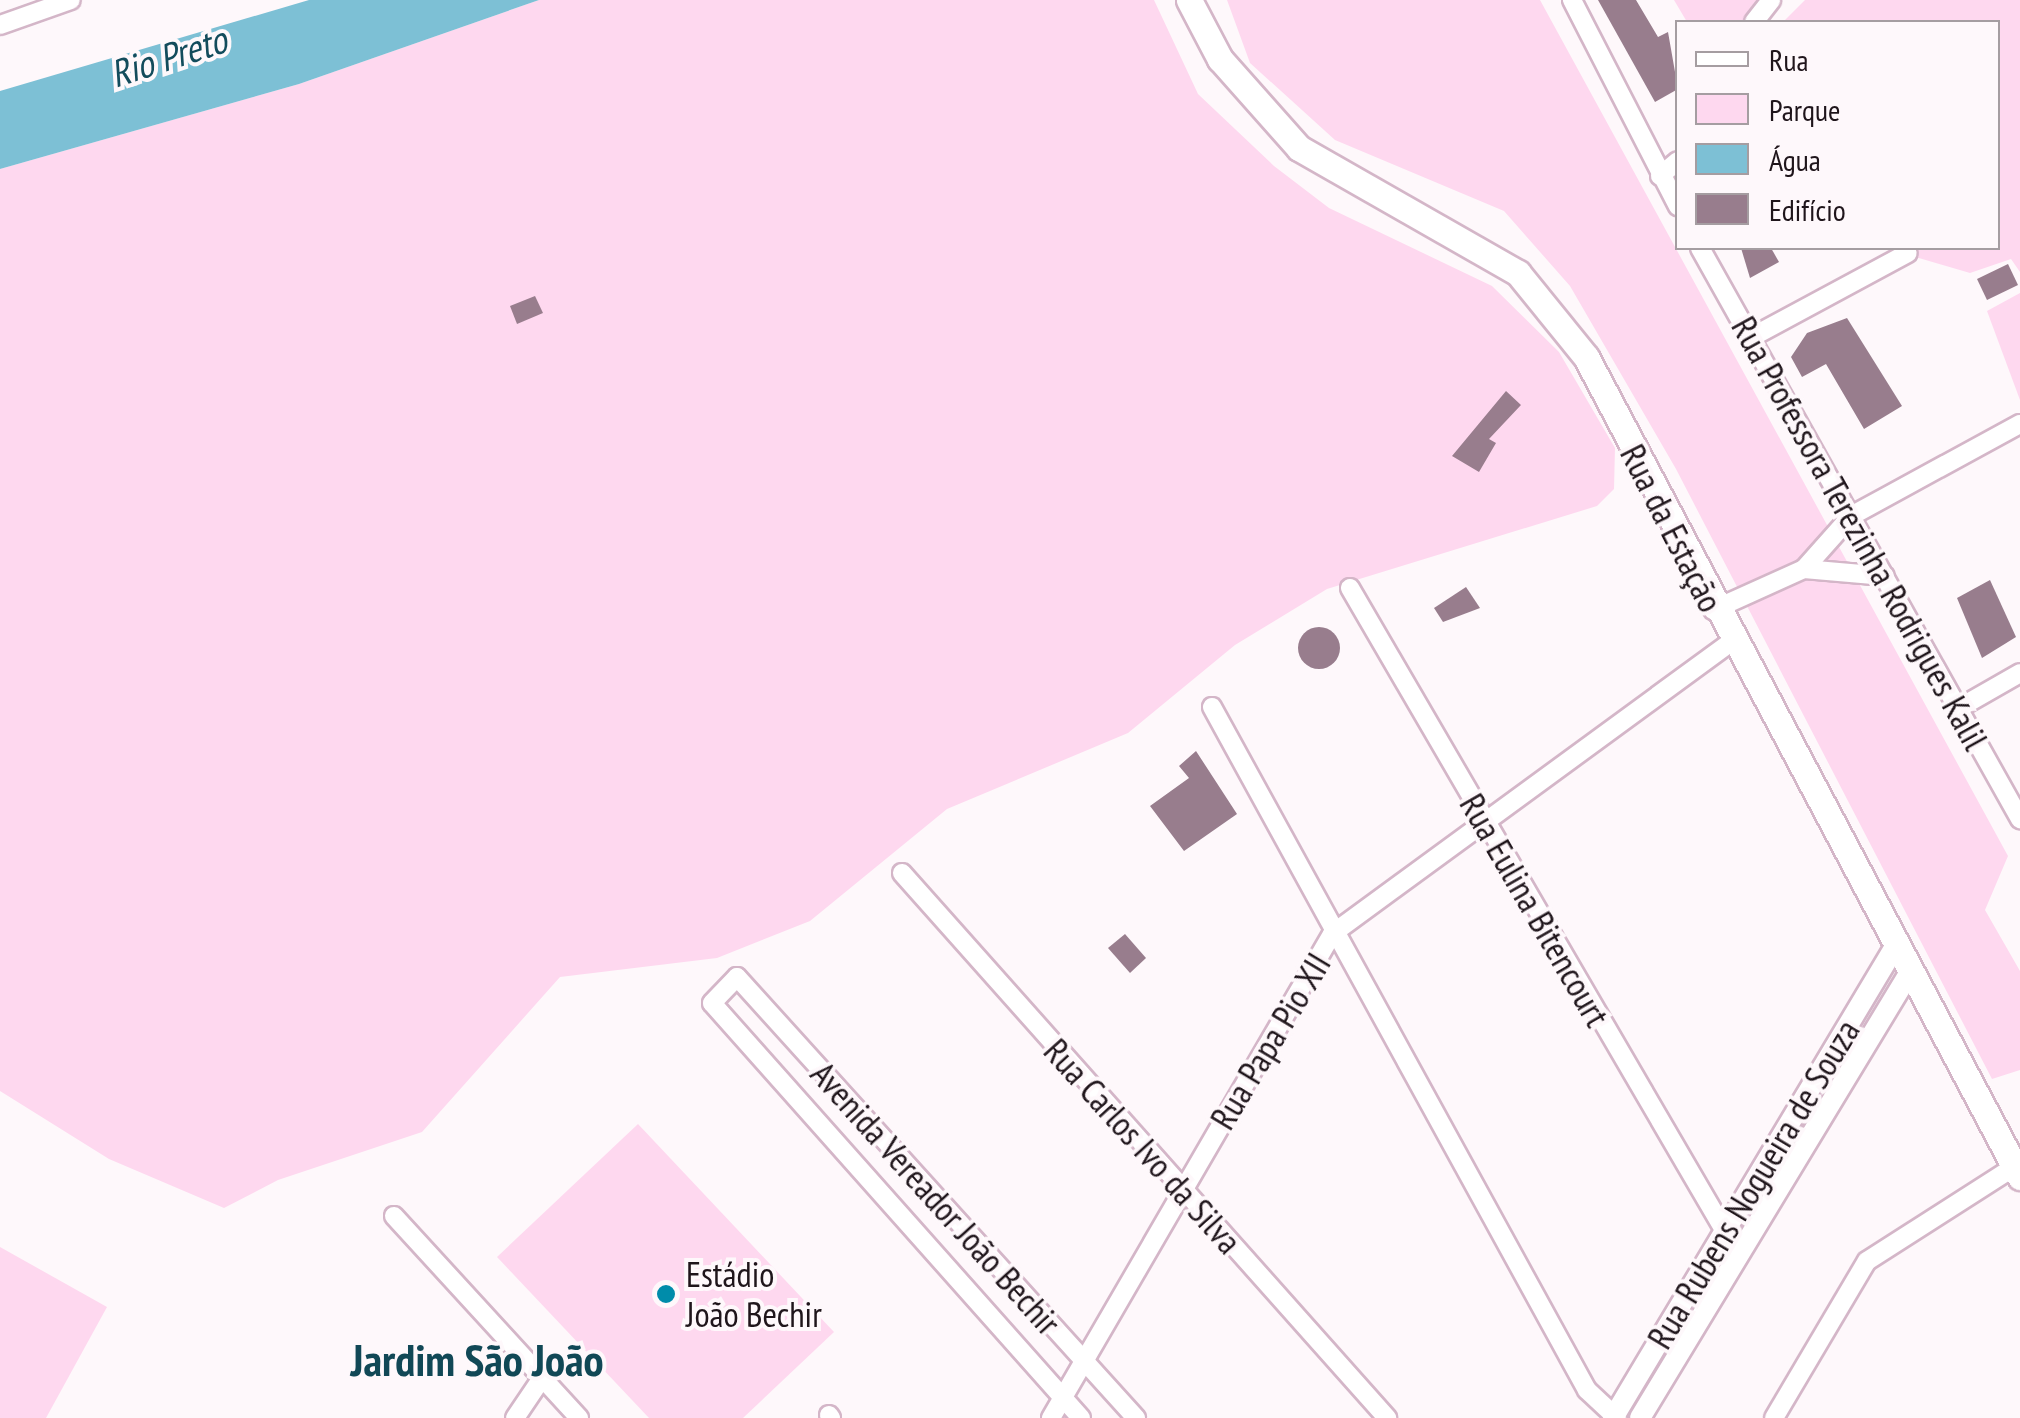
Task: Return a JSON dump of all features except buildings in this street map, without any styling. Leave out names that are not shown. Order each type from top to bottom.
[{"type":"main road","name":"Rua da Estação","points":[[1189,0],[1220,59],[1299,148],[1518,273],[1586,357],[1729,643],[1907,977],[2017,1172]]},
{"type":"street","points":[[0,24],[72,0]]},
{"type":"street","points":[[1756,20],[1771,0]]},
{"type":"street","points":[[1573,3],[1675,201]]},
{"type":"street","points":[[1660,176],[1675,164]]},
{"type":"street","name":"Rua Professora Terezinha Rodrigues Kalil","points":[[1701,250],[2020,819]]},
{"type":"street","points":[[1750,338],[1908,254]]},
{"type":"street","points":[[1713,610],[1804,569],[1851,516],[2020,424]]},
{"type":"street","points":[[1804,569],[1884,576]]},
{"type":"street","name":"Rua Eulina Bitencourt","points":[[1350,588],[1723,1231],[1740,1250]]},
{"type":"street","name":"Rua Papa Pio XII","points":[[1052,1418],[1332,934],[1482,820],[1729,643]]},
{"type":"street","points":[[1959,708],[2020,673]]},
{"type":"street","points":[[1212,707],[1332,934],[1588,1390],[1615,1417]]},
{"type":"street","name":"Rua Carlos Ivo da Silva","points":[[902,873],[1387,1418]]},
{"type":"street","name":"Rua Rubens Nogueira de Souza","points":[[1615,1417],[1893,950]]},
{"type":"street","name":"Avenida Vereador João Bechir","points":[[1081,1418],[712,1003],[737,976],[1136,1418]]},
{"type":"street","name":"Rua Rubens Nogueira de Souza","points":[[1640,1418],[1907,977]]},
{"type":"street","points":[[1774,1418],[1867,1261],[2017,1172]]},
{"type":"street","points":[[394,1216],[579,1418]]},
{"type":"street","points":[[514,1418],[542,1378]]},
{"type":"green space","points":[[539,0],[1154,0],[1198,94],[1274,166],[1329,208],[1492,286],[1559,352],[1615,448],[1614,489],[1597,506],[1327,589],[1235,645],[1128,733],[947,809],[810,921],[717,958],[560,977],[422,1132],[278,1180],[224,1208],[109,1159],[0,1091],[0,169],[299,84]]},
{"type":"green space","points":[[1227,0],[1540,0],[2008,856],[1985,910],[2020,971],[2020,1070],[1992,1079],[1676,469],[1570,286],[1504,211],[1335,140],[1250,63]]},
{"type":"green space","points":[[1674,0],[1765,0],[1750,20],[1686,20]]},
{"type":"green space","points":[[1805,0],[2020,0],[2020,272],[2011,259],[1970,273],[1912,256],[1910,250],[2000,250],[2000,20],[1785,20]]},
{"type":"green space","points":[[2020,293],[2020,400],[1987,311]]},
{"type":"green space","name":"Estádio João Bechir","points":[[638,1124],[834,1332],[743,1418],[649,1418],[497,1257]]},
{"type":"green space","points":[[0,1247],[107,1307],[46,1418],[0,1418]]},
{"type":"water","name":"Rio Preto","points":[[309,0],[539,0],[299,84],[0,169],[0,91]]},
{"type":"place","name":"Estádio João Bechir","points":[[666,1294]]},
{"type":"district","name":"Jardim São João","points":[[477,1360]]}]
